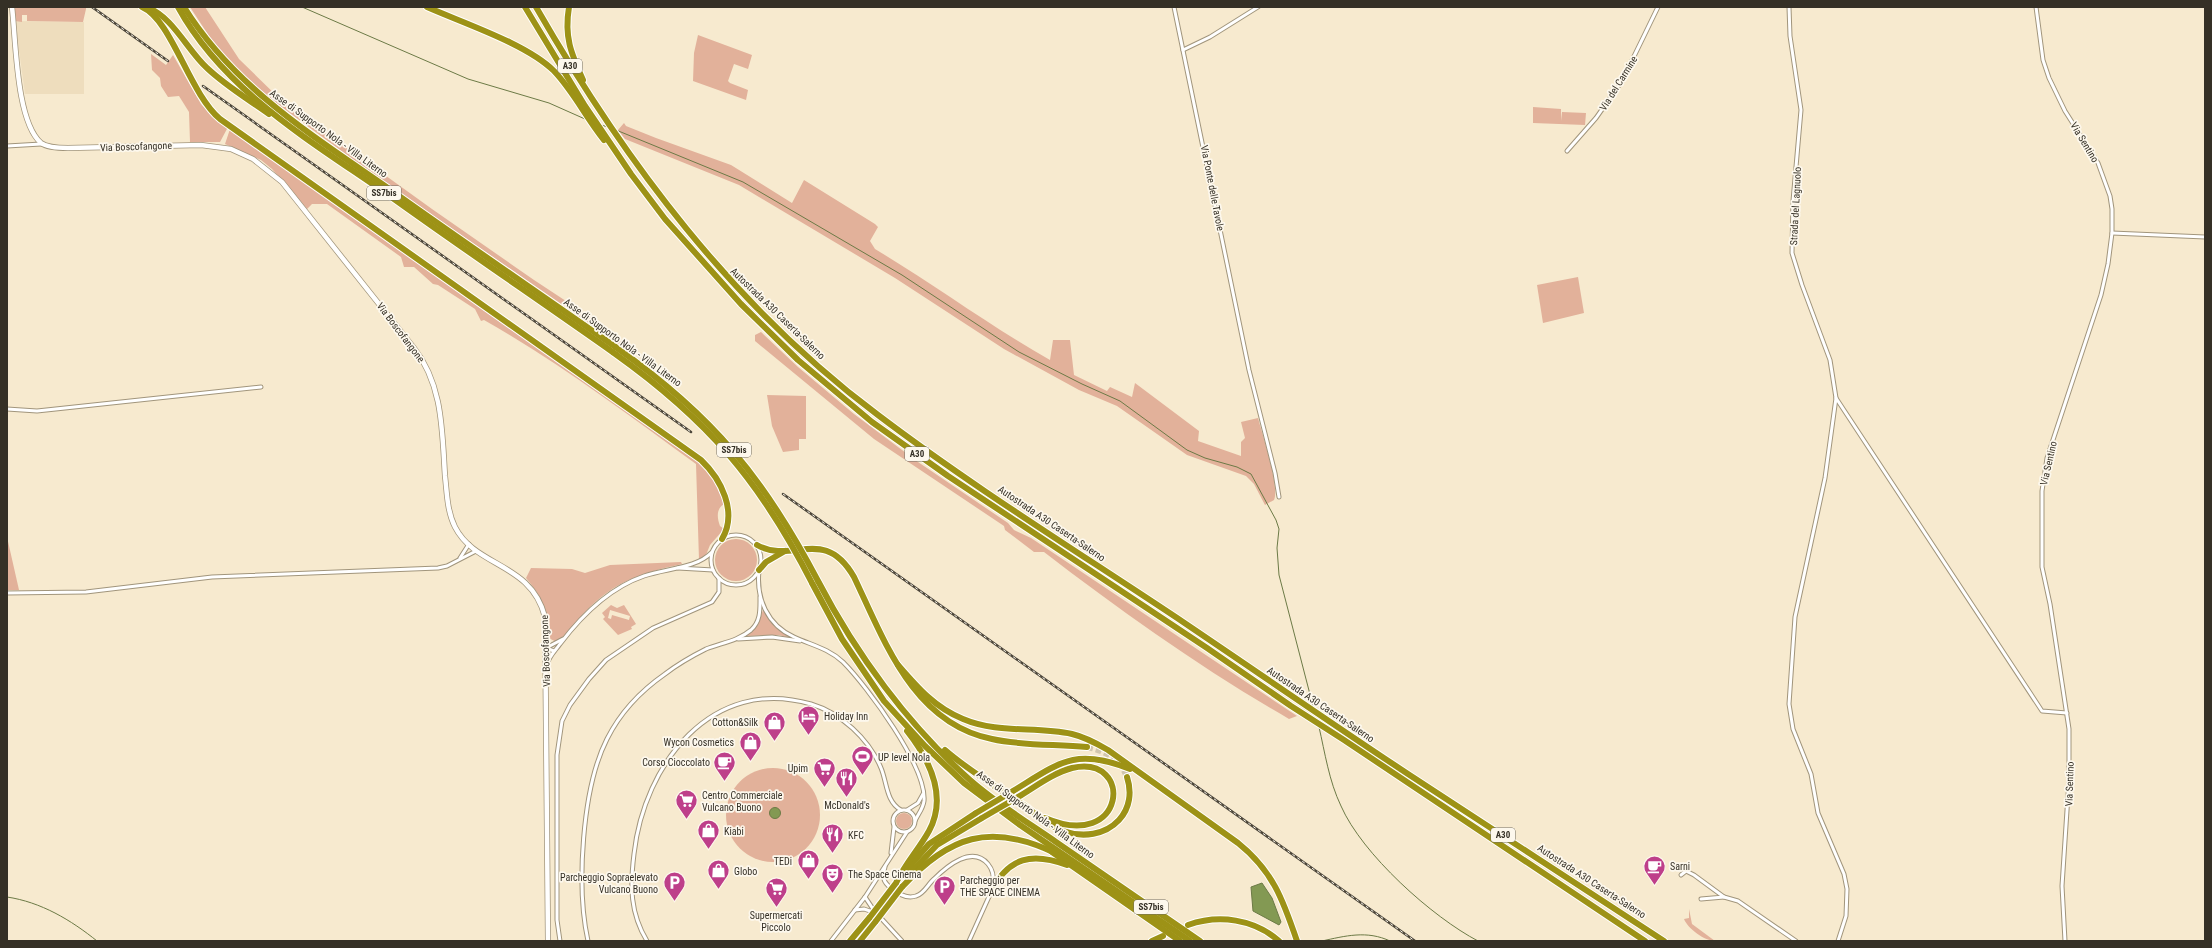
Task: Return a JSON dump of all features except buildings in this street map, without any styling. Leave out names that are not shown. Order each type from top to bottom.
[{"type":"highway","points":[[143,7],[153,10],[165,18],[198,59],[215,75],[287,128],[320,147]]},
{"type":"highway","points":[[143,7],[160,23],[202,100],[216,115],[701,460],[716,476],[726,498],[728,522],[722,539]]},
{"type":"highway","name":"Asse di Supporto Nola - Villa Literno","points":[[178,7],[209,54],[236,82],[260,103],[320,147],[616,351]]},
{"type":"highway","name":"Asse di Supporto Nola - Villa Literno","points":[[184,7],[214,50],[241,79],[262,97],[616,351],[674,398],[707,429],[733,458],[775,516],[851,638],[890,693],[955,766],[987,793],[1200,941]]},
{"type":"highway","points":[[427,7],[521,48],[540,60],[566,84],[582,105]]},
{"type":"highway","name":"A30","points":[[525,7],[582,105]]},
{"type":"highway","name":"Autostrada A30 Caserta-Salerno","points":[[536,7],[589,96],[626,151],[669,209],[716,265],[746,297],[795,345],[876,414],[952,468],[1284,691],[1664,941]]},
{"type":"highway","points":[[569,7],[566,26],[568,44],[589,96]]},
{"type":"highway","name":"Autostrada A30 Caserta-Salerno","points":[[582,105],[601,134],[665,219],[741,304],[798,360],[872,422],[948,476],[1207,648],[1291,706],[1646,941]]},
{"type":"highway","points":[[757,545],[763,549],[822,549],[836,556],[843,562],[854,577],[908,682],[926,704],[948,721],[969,732],[1009,742],[1086,747]]},
{"type":"highway","points":[[759,570],[772,558],[788,550]]},
{"type":"highway","name":"Asse di Supporto Nola - Villa Literno","points":[[815,582],[842,639],[884,701],[925,746],[964,783],[1014,821],[1190,941]]},
{"type":"highway","points":[[898,665],[933,702],[963,720],[995,728],[1059,732],[1082,737],[1108,750],[1238,843],[1257,860],[1278,890],[1297,940]]},
{"type":"highway","points":[[884,701],[923,754],[934,780],[937,796],[936,812],[929,831],[896,883]]},
{"type":"highway","points":[[918,726],[961,762],[1053,826],[1071,833],[1086,835],[1102,832],[1115,825],[1125,812],[1130,794],[1128,777]]},
{"type":"highway","points":[[850,941],[929,844],[1013,790],[1059,764],[1078,758],[1102,760],[1137,772]]},
{"type":"highway","points":[[860,941],[928,852],[945,839],[1064,771],[1083,767],[1105,774],[1113,786],[1112,807],[1106,816],[1089,824],[1061,823],[1036,814]]},
{"type":"highway","points":[[902,887],[939,853],[966,840],[999,837],[1023,840],[1073,861]]},
{"type":"highway","points":[[1040,846],[1078,870],[1180,941]]},
{"type":"highway","points":[[992,891],[997,881],[1007,868],[1022,860],[1049,859],[1078,870]]},
{"type":"highway","points":[[1188,925],[1205,920],[1234,920],[1262,930],[1279,941]]},
{"type":"highway","points":[[866,941],[876,921]]},
{"type":"highway","points":[[1152,941],[1164,936]]},
{"type":"street","points":[[12,7],[23,110],[26,121],[42,144]]},
{"type":"street","name":"Via Ponte delle Tavole","points":[[1174,7],[1249,370],[1274,466],[1279,497]]},
{"type":"street","points":[[1183,50],[1210,37],[1258,7]]},
{"type":"street","name":"Via del Carmine","points":[[1568,151],[1596,118],[1622,81],[1658,7]]},
{"type":"street","name":"Strada del Lagnuolo","points":[[1789,7],[1790,36],[1801,110],[1793,207],[1792,253],[1802,285],[1830,360],[1836,398]]},
{"type":"street","name":"Via Sentino","points":[[2036,7],[2043,60],[2049,78],[2065,111],[2098,163],[2110,196],[2112,233],[2108,264],[2101,295],[2047,458],[2042,491],[2042,567],[2050,604],[2067,713],[2069,780],[2063,884],[2065,941]]},
{"type":"street","points":[[7,146],[42,144]]},
{"type":"street","name":"Via Boscofangone","points":[[42,144],[57,148],[178,145],[216,146],[242,153],[274,174],[422,358],[429,371],[438,400],[450,514],[458,532],[468,544],[519,576],[534,592],[543,610],[546,638],[547,939]]},
{"type":"street","points":[[2112,233],[2205,237]]},
{"type":"street","points":[[7,409],[37,411],[261,387]]},
{"type":"street","points":[[1836,398],[2042,711],[2067,713]]},
{"type":"street","points":[[1836,398],[1825,478],[1798,596],[1788,692],[1790,717],[1811,774],[1818,813],[1844,874],[1847,905],[1846,916],[1838,941]]},
{"type":"street","points":[[546,665],[554,651],[566,636],[588,612],[611,592],[634,579],[702,561],[712,552],[722,539],[733,535],[744,536],[757,545],[761,557],[758,583],[760,611],[757,622],[748,633],[734,640],[696,654],[656,680],[627,710],[606,741],[595,773],[585,831],[583,892],[588,941]]},
{"type":"street","points":[[459,559],[468,544]]},
{"type":"street","points":[[7,593],[86,592],[192,579],[438,568],[447,566],[478,551]]},
{"type":"street","points":[[712,552],[711,564],[713,570],[719,578],[727,583],[741,584],[754,578],[759,570]]},
{"type":"street","points":[[672,568],[713,570]]},
{"type":"street","points":[[560,941],[557,920],[556,755],[562,721],[570,706],[589,679],[606,660],[624,646],[653,628],[712,602],[719,592],[719,578]]},
{"type":"street","points":[[760,597],[775,624],[793,636],[833,653],[853,673],[903,743],[914,763],[923,792],[923,806],[913,828],[907,832],[865,897],[831,941]]},
{"type":"street","points":[[546,648],[566,636]]},
{"type":"street","points":[[734,640],[772,637],[806,642]]},
{"type":"street","points":[[546,638],[554,643]]},
{"type":"street","points":[[546,648],[554,651]]},
{"type":"street","points":[[647,941],[635,916],[631,893],[636,837],[646,801],[658,772],[675,749],[697,728],[724,710],[752,701],[780,699],[814,705],[831,714],[853,729],[871,751],[883,774],[890,800],[901,810],[907,810],[918,803],[923,792]]},
{"type":"street","points":[[891,856],[894,840],[893,818],[901,810]]},
{"type":"street","points":[[907,810],[913,814],[915,821]]},
{"type":"street","points":[[894,825],[898,830],[907,832]]},
{"type":"street","points":[[885,867],[883,878],[885,883],[899,894],[911,897],[920,894],[939,874],[954,862],[966,857],[978,856],[987,862],[992,870],[992,891],[969,941]]},
{"type":"street","points":[[1681,875],[1686,871],[1694,875],[1724,896],[1738,901],[1796,941]]},
{"type":"street","points":[[1700,899],[1724,896]]},
{"type":"street","points":[[865,897],[872,914]]},
{"type":"street","points":[[855,910],[864,909],[872,914],[902,941]]},
{"type":"shaded area","points":[[15,7],[86,7],[86,9],[83,22],[27,21],[27,15],[22,15],[22,22],[15,21]]},
{"type":"shaded area","points":[[190,7],[205,7],[239,59],[282,101],[432,209],[534,280],[616,334],[625,348],[377,177],[268,97],[229,61],[209,36]]},
{"type":"shaded area","points":[[15,21],[84,22],[84,94],[25,94]]},
{"type":"shaded area","points":[[698,35],[752,55],[748,69],[734,64],[728,81],[748,90],[746,100],[693,81],[694,53]]},
{"type":"shaded area","points":[[151,54],[166,65],[173,55],[201,104],[211,115],[228,127],[220,142],[190,142],[189,112],[179,96],[168,97],[161,86],[160,78],[152,70]]},
{"type":"shaded area","points":[[1533,107],[1561,109],[1561,121],[1562,112],[1586,113],[1585,125],[1533,123]]},
{"type":"shaded area","points":[[624,123],[626,126],[656,138],[731,165],[792,203],[804,180],[875,224],[878,227],[870,241],[875,249],[1050,360],[1053,340],[1070,340],[1074,375],[1107,391],[1110,387],[1132,397],[1135,383],[1199,431],[1198,441],[1241,456],[1241,442],[1245,438],[1241,422],[1258,418],[1273,473],[1275,484],[1274,500],[1265,505],[1254,484],[1246,476],[1187,455],[1117,406],[1079,390],[1004,349],[895,278],[739,185],[625,139],[618,130]]},
{"type":"shaded area","points":[[230,129],[701,464],[715,482],[724,504],[718,511],[718,520],[720,526],[724,529],[710,545],[706,555],[699,560],[696,464],[539,353],[484,320],[481,321],[475,309],[438,285],[433,284],[414,267],[404,267],[401,257],[327,204],[312,204],[307,209],[272,169],[261,160],[225,144]]},
{"type":"shaded area","points":[[1578,277],[1584,313],[1543,323],[1537,285]]},
{"type":"shaded area","points":[[761,332],[798,367],[854,414],[918,462],[1008,523],[1014,530],[1031,538],[1297,716],[1289,719],[1226,681],[1103,597],[1044,552],[1034,552],[1005,530],[1004,526],[874,439],[755,341],[755,335]]},
{"type":"shaded area","points":[[767,395],[806,396],[806,439],[799,439],[799,450],[783,452],[772,426]]},
{"type":"shaded area","points":[[7,537],[19,590],[7,590]]},
{"type":"shaded area","points":[[736,539],[751,545],[757,560],[751,575],[736,581],[721,575],[715,560],[721,545]]},
{"type":"shaded area","points":[[681,562],[682,564],[642,575],[619,585],[608,592],[586,611],[568,632],[556,642],[549,638],[544,605],[537,592],[526,578],[531,568],[572,569],[585,573],[610,565]]},
{"type":"shaded area","points":[[611,605],[617,608],[624,605],[636,624],[631,627],[632,629],[618,635],[603,619],[605,617],[602,613]],"holes":[[[610,610],[630,616],[629,620],[612,615],[611,619],[608,618]]]},
{"type":"shaded area","points":[[763,610],[775,627],[790,638],[779,635],[746,636],[758,625]]},
{"type":"shaded area","points":[[773,768],[791,772],[806,782],[816,797],[820,815],[816,833],[806,848],[791,858],[773,862],[755,858],[740,848],[730,833],[726,815],[730,797],[740,782],[755,772]]},
{"type":"shaded area","points":[[775,807],[779,809],[781,813],[779,817],[775,819],[771,817],[769,813],[771,809]]},
{"type":"shaded area","points":[[904,813],[910,815],[912,821],[910,827],[904,829],[898,827],[896,821],[898,815]]},
{"type":"shaded area","points":[[1262,883],[1272,898],[1281,922],[1279,925],[1253,911],[1251,887]]},
{"type":"shaded area","points":[[1689,909],[1692,924],[1715,941],[1702,937],[1689,927],[1684,919],[1689,918]]},
{"type":"waterway","points":[[302,7],[468,79],[549,103],[585,119]]},
{"type":"waterway","points":[[601,125],[608,127]]},
{"type":"waterway","points":[[616,130],[743,182],[902,275],[1019,352],[1082,384],[1120,401],[1187,450],[1205,458],[1237,467],[1251,474],[1276,520],[1279,529],[1277,548],[1279,575],[1313,706]]},
{"type":"waterway","points":[[1319,727],[1333,787],[1351,825],[1365,844],[1381,863],[1420,900],[1440,917],[1478,941]]},
{"type":"waterway","points":[[7,897],[20,899],[55,913],[77,926],[97,941]]},
{"type":"waterway","points":[[1322,941],[1356,935],[1373,936],[1390,941]]},
{"type":"tunnel","points":[[1087,747],[1112,757],[1120,765],[1127,777]]},
{"type":"railway","points":[[92,7],[168,61]]},
{"type":"railway","points":[[203,86],[691,432]]},
{"type":"railway","points":[[783,494],[1415,941]]},
{"type":"place","name":"Holiday Inn","points":[[809,736]]},
{"type":"place","name":"Cotton&Silk","points":[[774,742]]},
{"type":"place","name":"Wycon Cosmetics","points":[[750,762]]},
{"type":"place","name":"UP level Nola","points":[[863,776]]},
{"type":"place","name":"Corso Cioccolato","points":[[725,782]]},
{"type":"place","name":"Upim","points":[[824,788]]},
{"type":"place","name":"McDonald's","points":[[847,798]]},
{"type":"place","name":"Centro Commerciale Vulcano Buono","points":[[686,820]]},
{"type":"place","name":"Kiabi","points":[[708,850]]},
{"type":"place","name":"KFC","points":[[833,854]]},
{"type":"place","name":"TEDi","points":[[808,880]]},
{"type":"place","name":"Sarni","points":[[1654,886]]},
{"type":"place","name":"Globo","points":[[718,890]]},
{"type":"place","name":"The Space Cinema","points":[[833,894]]},
{"type":"place","name":"Parcheggio Sopraelevato Vulcano Buono","points":[[674,902]]},
{"type":"place","name":"Parcheggio per THE SPACE CINEMA","points":[[945,906]]},
{"type":"place","name":"Supermercati Piccolo","points":[[776,908]]}]
